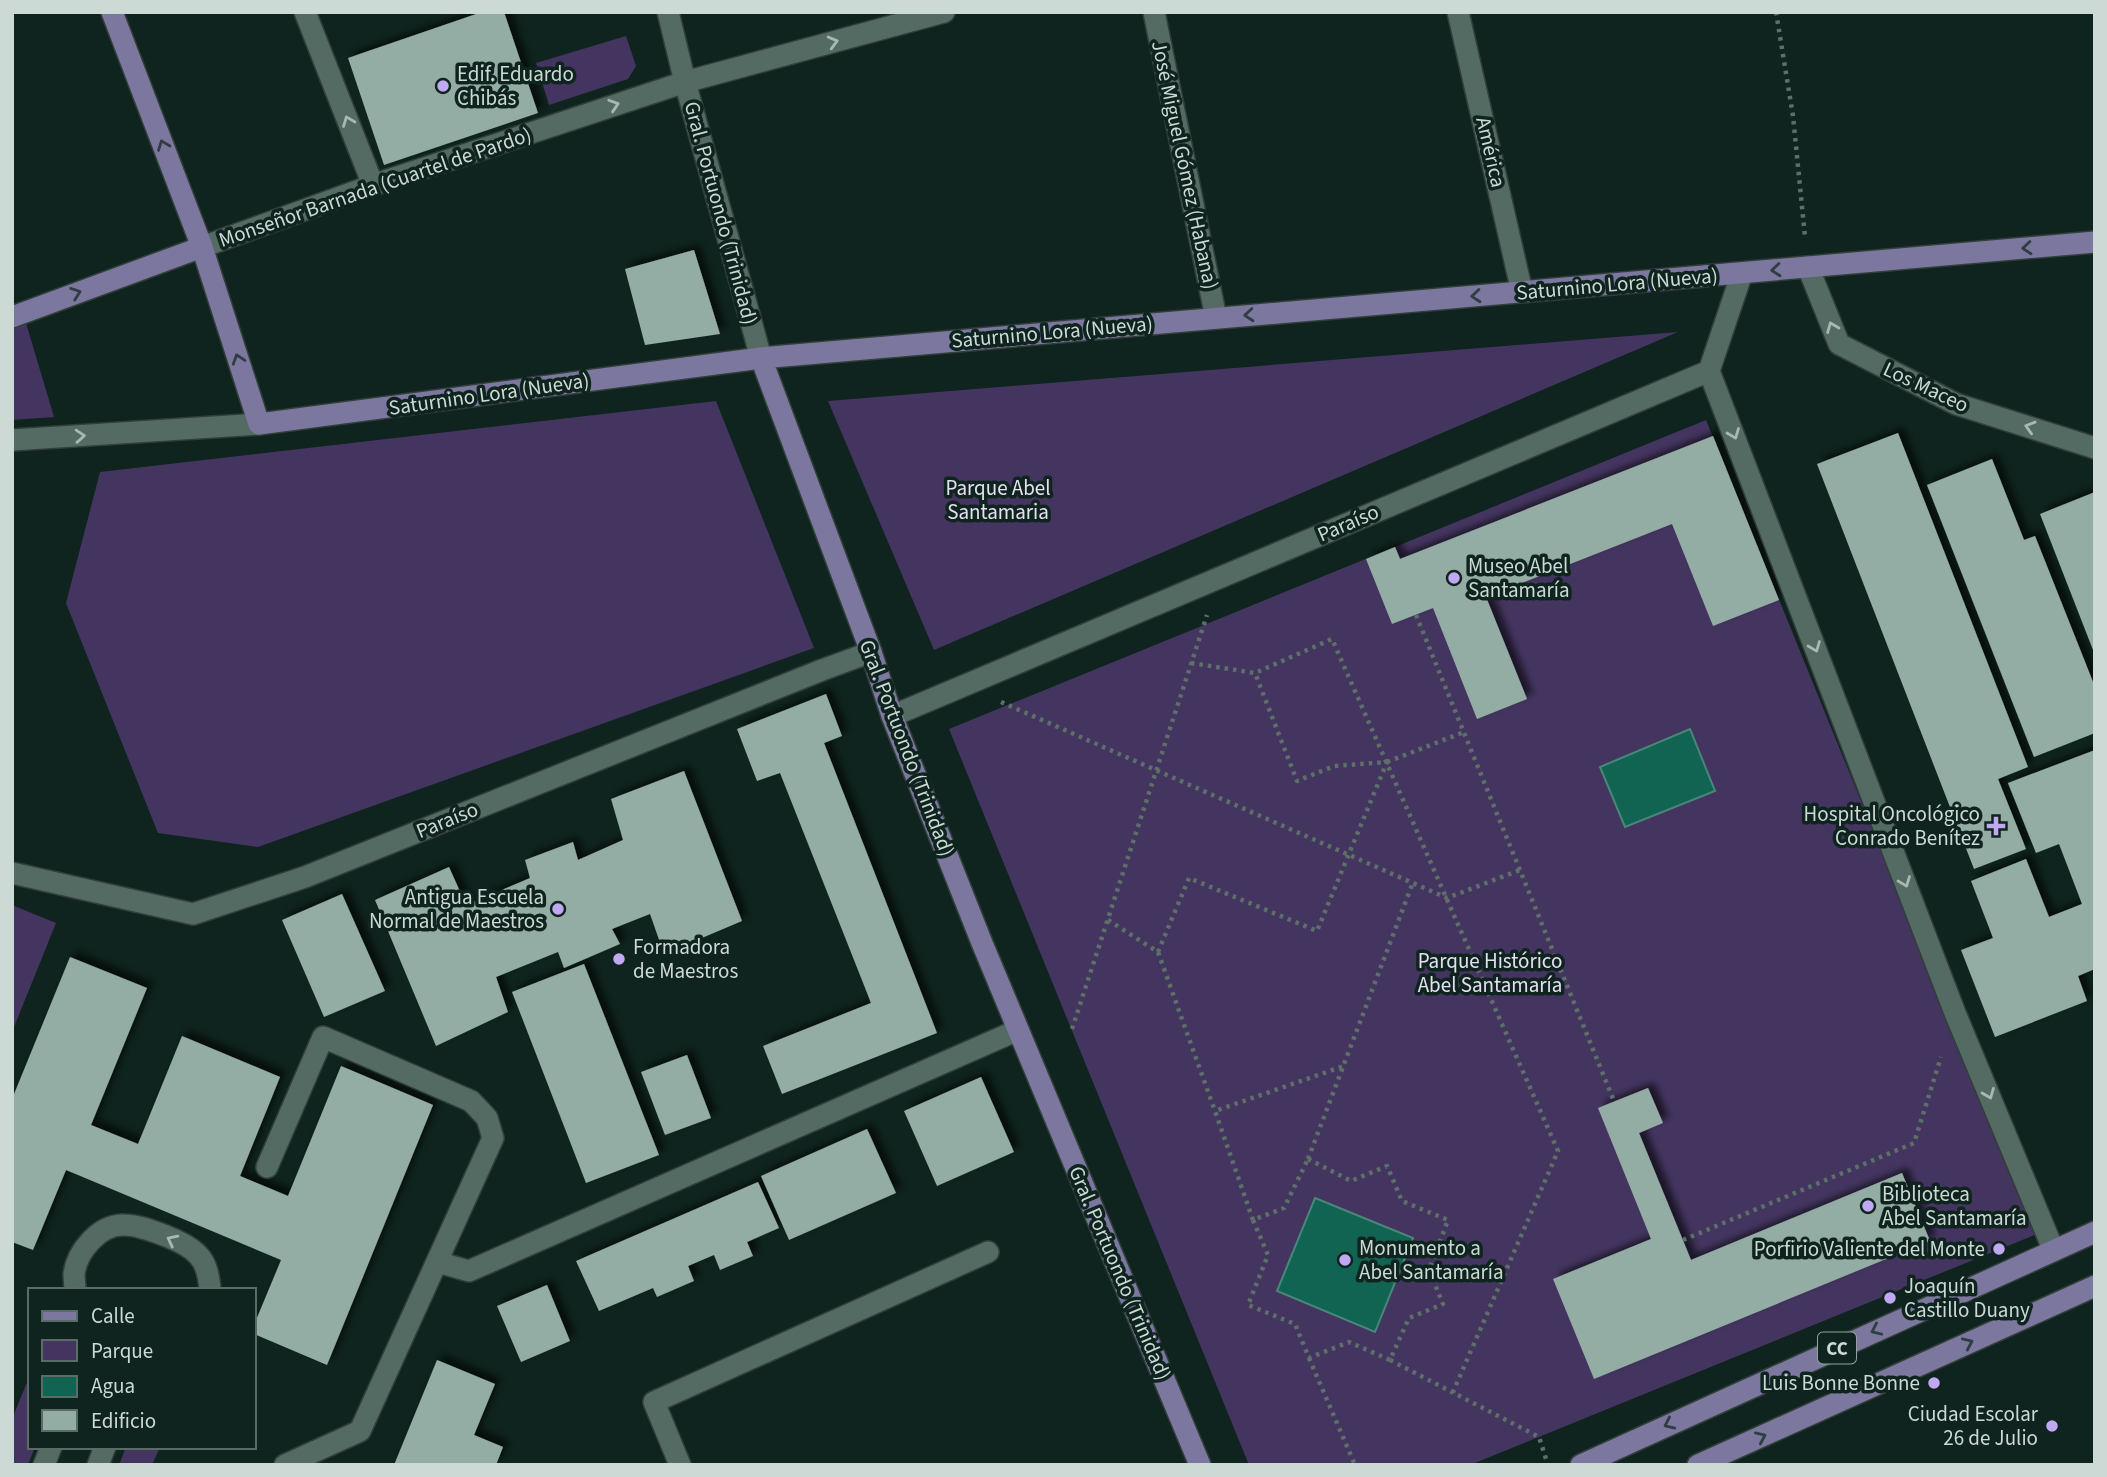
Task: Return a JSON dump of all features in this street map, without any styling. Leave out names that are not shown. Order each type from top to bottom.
[{"type":"main road","points":[[112,12],[202,247],[259,424]]},
{"type":"main road","name":"Saturnino Lora (Nueva)","points":[[259,424],[761,358],[2095,242]]},
{"type":"main road","name":"Monseñor Barnada (Cuartel de Pardo)","points":[[12,317],[202,247]]},
{"type":"main road","name":"Gral. Portuondo (Trinidad)","points":[[761,358],[871,652],[892,716],[1018,1030],[1200,1465]]},
{"type":"main road","name":"CC","points":[[1581,1465],[2095,1232]]},
{"type":"main road","name":"CC","points":[[1698,1465],[2095,1286]]},
{"type":"street","points":[[305,12],[373,185]]},
{"type":"street","name":"Gral. Portuondo (Trinidad)","points":[[668,12],[761,358]]},
{"type":"street","name":"Monseñor Barnada (Cuartel de Pardo)","points":[[202,247],[373,185],[685,82],[944,12]]},
{"type":"street","name":"José Miguel Gómez (Habana)","points":[[1154,12],[1216,318]]},
{"type":"street","name":"América","points":[[1458,12],[1522,292]]},
{"type":"street","name":"Los Maceo","points":[[1808,267],[1839,344],[1956,404],[2095,448]]},
{"type":"street","points":[[1742,273],[1709,371],[1955,1013],[2053,1250]]},
{"type":"street","name":"Paraíso","points":[[892,716],[1709,371]]},
{"type":"street","name":"Saturnino Lora (Nueva)","points":[[12,440],[259,424]]},
{"type":"street","name":"Paraíso","points":[[12,873],[193,914],[305,877],[871,652]]},
{"type":"street","points":[[437,1262],[469,1271],[1018,1030]]},
{"type":"street","points":[[267,1167],[323,1037],[471,1101],[486,1118],[493,1138],[360,1431],[285,1465]]},
{"type":"street","points":[[75,1288],[74,1273],[80,1255],[91,1240],[106,1229],[123,1224],[171,1238],[198,1254],[207,1269],[210,1288]]},
{"type":"street","points":[[680,1465],[654,1402],[988,1252]]},
{"type":"path","points":[[1776,12],[1793,116],[1808,267]]},
{"type":"path","points":[[1072,1030],[1220,577]]},
{"type":"path","points":[[1416,615],[1614,1101]]},
{"type":"path","points":[[1191,663],[1255,673],[1332,639],[1558,1151],[1452,1392]]},
{"type":"path","points":[[1255,673],[1297,781],[1334,766],[1387,762],[1464,732]]},
{"type":"path","points":[[966,684],[1007,705],[1157,769],[1412,885],[1447,898],[1520,870]]},
{"type":"path","points":[[1158,952],[1189,878],[1317,931],[1387,762]]},
{"type":"path","points":[[1253,1220],[1284,1208],[1308,1159],[1412,885]]},
{"type":"path","points":[[1108,920],[1158,952],[1253,1220],[1268,1255],[1248,1306],[1295,1324],[1355,1465]]},
{"type":"path","points":[[1683,1240],[1914,1143],[1955,1013]]},
{"type":"path","points":[[1215,1111],[1344,1066]]},
{"type":"path","points":[[1308,1159],[1351,1181],[1387,1166],[1402,1202],[1448,1220],[1429,1270],[1443,1304],[1409,1318],[1390,1360]]},
{"type":"path","points":[[1309,1358],[1349,1342],[1390,1360],[1539,1437],[1548,1465]]},
{"type":"green space","points":[[626,36],[636,66],[628,79],[549,105],[536,63]]},
{"type":"green space","points":[[26,323],[54,417],[12,420],[12,328]]},
{"type":"green space","name":"Parque Abel Santamaria","points":[[1678,332],[934,650],[828,401]]},
{"type":"green space","points":[[716,401],[814,648],[258,847],[158,833],[66,603],[100,472]]},
{"type":"green space","name":"Parque Histórico Abel Santamaría","points":[[1706,420],[2037,1234],[1470,1465],[1249,1465],[949,729]]},
{"type":"green space","points":[[12,905],[56,923],[12,1032]]},
{"type":"green space","points":[[28,1380],[28,1449],[34,1449],[28,1465],[12,1465],[12,1419]]},
{"type":"green space","points":[[125,1449],[159,1449],[152,1465],[119,1465]]},
{"type":"water","points":[[1690,729],[1715,791],[1625,827],[1600,767]]},
{"type":"water","points":[[1315,1198],[1413,1238],[1375,1332],[1277,1291]]},
{"type":"building","name":"Edif. Eduardo Chibás","points":[[482,12],[504,12],[538,113],[384,165],[348,58]]},
{"type":"building","points":[[694,250],[720,334],[645,345],[625,269]]},
{"type":"building","points":[[1898,433],[2028,767],[1998,779],[2026,849],[1974,869],[1817,464]]},
{"type":"building","name":"Museo Abel Santamaría","points":[[1713,436],[1779,600],[1713,626],[1672,524],[1486,597],[1527,699],[1477,719],[1433,608],[1392,624],[1366,559],[1395,547],[1400,559]]},
{"type":"building","points":[[1992,459],[2024,540],[2035,536],[2095,687],[2095,733],[2034,757],[1927,485]]},
{"type":"building","points":[[2095,492],[2095,655],[2040,514]]},
{"type":"building","points":[[826,694],[842,736],[824,743],[937,1033],[782,1094],[763,1046],[871,1003],[780,773],[757,781],[737,729]]},
{"type":"building","points":[[2095,750],[2095,969],[2078,976],[2087,1001],[1995,1037],[1961,950],[1993,938],[1971,881],[2026,859],[2049,917],[2082,904],[2059,844],[2036,853],[2008,783]]},
{"type":"building","name":"Antigua Escuela Normal de Maestros","points":[[684,771],[742,921],[664,954],[650,914],[612,929],[620,944],[564,968],[558,952],[496,977],[508,1012],[436,1046],[375,900],[449,867],[466,905],[530,878],[525,860],[573,842],[578,860],[623,840],[611,799]]},
{"type":"building","points":[[342,894],[385,991],[324,1017],[282,920]]},
{"type":"building","points":[[70,957],[147,988],[91,1125],[138,1144],[182,1036],[280,1077],[240,1176],[288,1196],[341,1066],[433,1105],[327,1365],[256,1335],[256,1320],[281,1260],[66,1170],[33,1250],[12,1242],[12,1099]]},
{"type":"building","points":[[584,964],[659,1155],[586,1183],[512,992]]},
{"type":"building","points":[[687,1055],[711,1118],[665,1135],[641,1072]]},
{"type":"building","points":[[981,1077],[1014,1152],[937,1186],[904,1111]]},
{"type":"building","name":"Biblioteca Abel Santamaría","points":[[1648,1088],[1663,1123],[1639,1133],[1691,1260],[1902,1173],[1930,1241],[1594,1379],[1553,1279],[1651,1239],[1598,1108]]},
{"type":"building","points":[[867,1129],[896,1193],[789,1240],[761,1176]]},
{"type":"building","points":[[758,1182],[779,1228],[747,1242],[753,1256],[720,1270],[714,1255],[688,1266],[694,1281],[657,1297],[653,1288],[599,1311],[576,1261]]},
{"type":"building","points":[[547,1285],[570,1341],[521,1362],[497,1306]]},
{"type":"building","points":[[437,1360],[495,1384],[474,1435],[503,1447],[496,1465],[394,1465]]},
{"type":"place","name":"Edif. Eduardo Chibás","points":[[443,86]]},
{"type":"place","name":"Museo Abel Santamaría","points":[[1454,578]]},
{"type":"place","name":"Hospital Oncológico Conrado Benítez","points":[[1996,826]]},
{"type":"place","name":"Antigua Escuela Normal de Maestros","points":[[558,909]]},
{"type":"place","name":"Formadora de Maestros","points":[[619,959]]},
{"type":"place","name":"Biblioteca Abel Santamaría","points":[[1868,1206]]},
{"type":"place","name":"Porfirio Valiente del Monte","points":[[1999,1249]]},
{"type":"place","name":"Monumento a Abel Santamaría","points":[[1345,1260]]},
{"type":"place","name":"Joaquín Castillo Duany","points":[[1890,1298]]},
{"type":"place","name":"Luis Bonne Bonne","points":[[1934,1383]]},
{"type":"place","name":"Ciudad Escolar 26 de Julio","points":[[2052,1426]]}]
